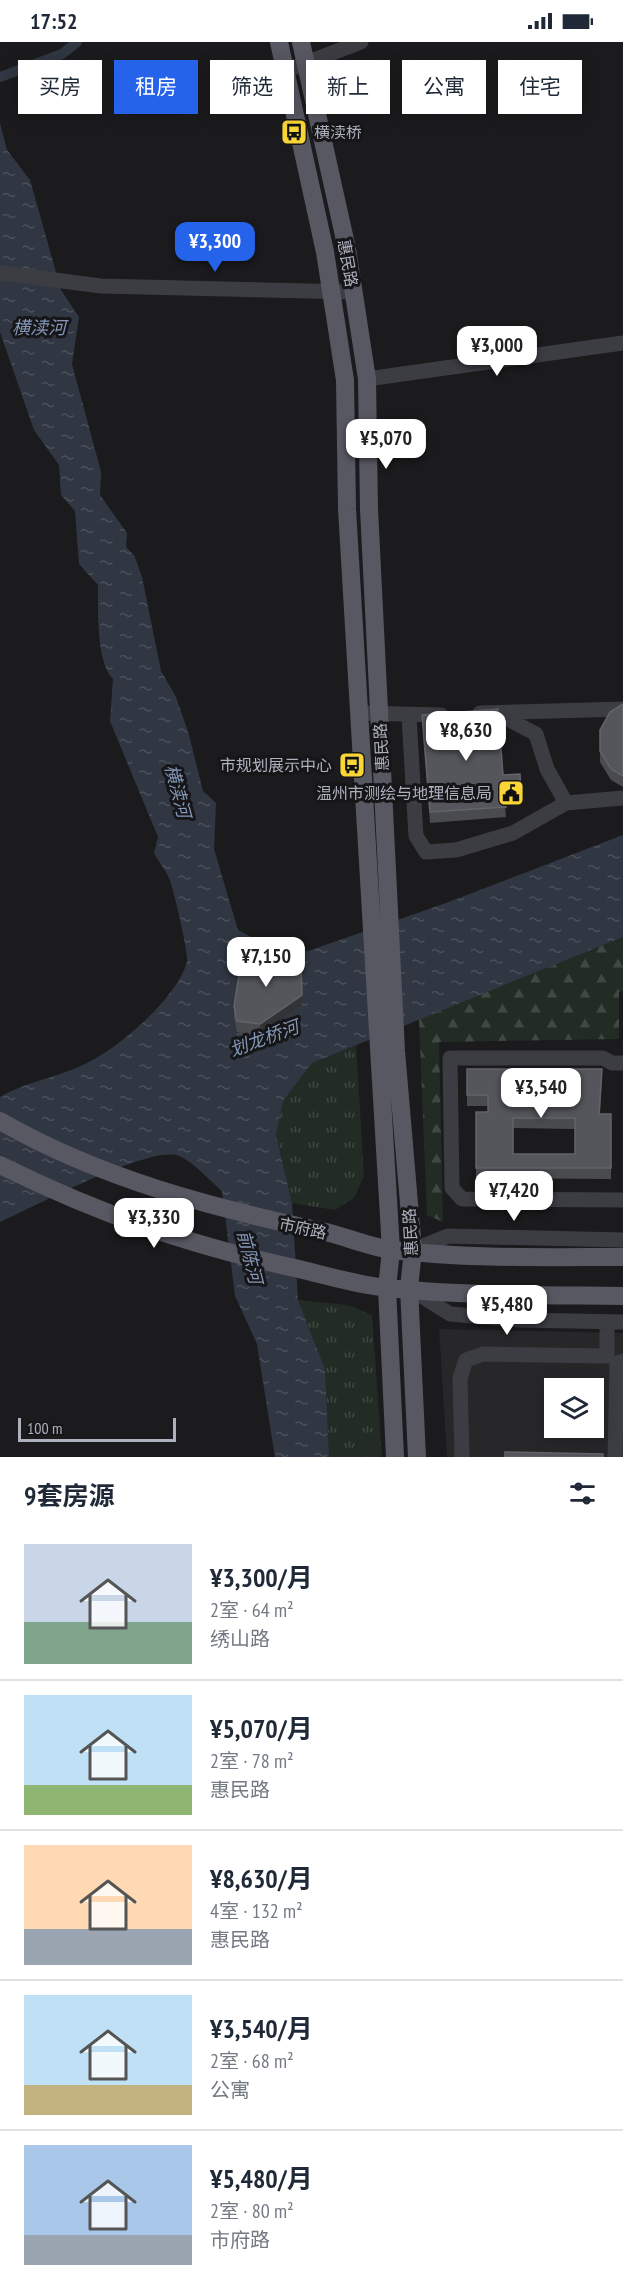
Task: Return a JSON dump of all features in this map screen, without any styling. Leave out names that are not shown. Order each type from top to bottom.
[{"type":"main road","name":"惠民路","points":[[279,42],[283,60]]},
{"type":"main road","name":"惠民路","points":[[301,42],[306,63]]},
{"type":"main road","name":"惠民路","points":[[294,112],[325,252],[345,380],[347,509],[360,713],[381,911],[389,1051],[391,1250],[387,1288],[395,1457]]},
{"type":"main road","name":"惠民路","points":[[317,114],[347,249],[367,379],[369,509],[380,714],[381,911]]},
{"type":"main road","name":"惠民路","points":[[389,1051],[413,1250],[409,1288],[417,1457]]},
{"type":"main road","name":"市府路","points":[[0,1121],[62,1152],[175,1196],[391,1250],[413,1250],[468,1257],[623,1257]]},
{"type":"main road","points":[[0,1166],[100,1212],[245,1257],[328,1276],[387,1288],[501,1294],[623,1296]]},
{"type":"street","points":[[314,60],[361,42]]},
{"type":"street","points":[[294,68],[306,63]]},
{"type":"street","points":[[0,273],[101,286],[353,292]]},
{"type":"street","points":[[367,379],[623,343]]},
{"type":"street","points":[[360,713],[409,716],[623,709]]},
{"type":"street","points":[[459,714],[506,718],[536,734],[547,769],[566,803]]},
{"type":"street","points":[[409,716],[416,836],[426,852],[456,850],[513,833],[566,803],[623,798]]},
{"type":"street","points":[[623,1063],[612,1063],[603,1058],[450,1058],[452,1188],[462,1199],[623,1200]]},
{"type":"street","points":[[413,1250],[448,1236],[623,1240]]},
{"type":"street","points":[[409,1288],[450,1314],[520,1320],[623,1322]]},
{"type":"street","points":[[462,1457],[460,1378],[466,1360],[483,1353],[607,1356],[607,1322]]},
{"type":"street","points":[[615,1457],[617,1363],[623,1361]]},
{"type":"shaded area","points":[[439,1329],[623,1333],[623,1457],[447,1457]]},
{"type":"green space","points":[[623,937],[623,991],[619,992],[619,1039],[439,1042],[443,1222],[427,1215],[419,1019]]},
{"type":"green space","points":[[356,1045],[364,1176],[354,1198],[335,1210],[292,1203],[276,1135],[283,1101],[312,1063]]},
{"type":"green space","points":[[298,1300],[348,1305],[372,1315],[382,1457],[329,1457],[325,1369]]},
{"type":"water","points":[[0,123],[7,150],[30,180],[61,290],[79,317],[72,364],[101,472],[100,495],[127,533],[126,547],[134,555],[142,577],[161,671],[176,697],[189,735],[203,791],[216,803],[214,849],[238,930],[268,946],[308,951],[446,903],[623,835],[623,937],[312,1063],[283,1101],[276,1135],[292,1203],[298,1300],[325,1369],[329,1457],[275,1457],[257,1344],[235,1296],[222,1191],[190,1162],[179,1156],[165,1155],[144,1159],[91,1179],[0,1222],[0,1097],[21,1087],[74,1069],[113,1047],[145,1021],[159,1006],[181,976],[187,957],[172,887],[154,853],[158,837],[110,721],[113,679],[103,661],[98,621],[98,585],[79,564],[75,511],[61,495],[59,465],[34,430],[0,332]]},
{"type":"building","points":[[623,704],[623,776],[611,769],[600,751],[600,730],[610,712]]},
{"type":"building","points":[[498,709],[503,775],[520,774],[521,793],[505,794],[506,807],[430,812],[422,715]]},
{"type":"building","points":[[242,957],[301,962],[302,995],[260,1024],[237,1021],[234,1006]]},
{"type":"building","points":[[467,1069],[602,1069],[599,1114],[611,1114],[611,1168],[476,1168],[476,1112],[488,1112],[488,1095],[467,1095]],"holes":[[[513,1118],[575,1118],[575,1154],[513,1154]]]},
{"type":"building","points":[[505,1452],[603,1454],[603,1457],[505,1457]]},
{"type":"waterway","points":[[0,77],[62,54],[77,42]]},
{"type":"place","name":"横渎桥","points":[[294,132]]},
{"type":"place","name":"市规划展示中心","points":[[352,765]]},
{"type":"place","name":"温州市测绘与地理信息局","points":[[511,793]]},
{"type":"water label","name":"横渎河","points":[[39,327]]},
{"type":"water label","name":"横渎河","points":[[178,791]]},
{"type":"water label","name":"划龙桥河","points":[[264,1038]]},
{"type":"water label","name":"前陈河","points":[[250,1257]]}]
